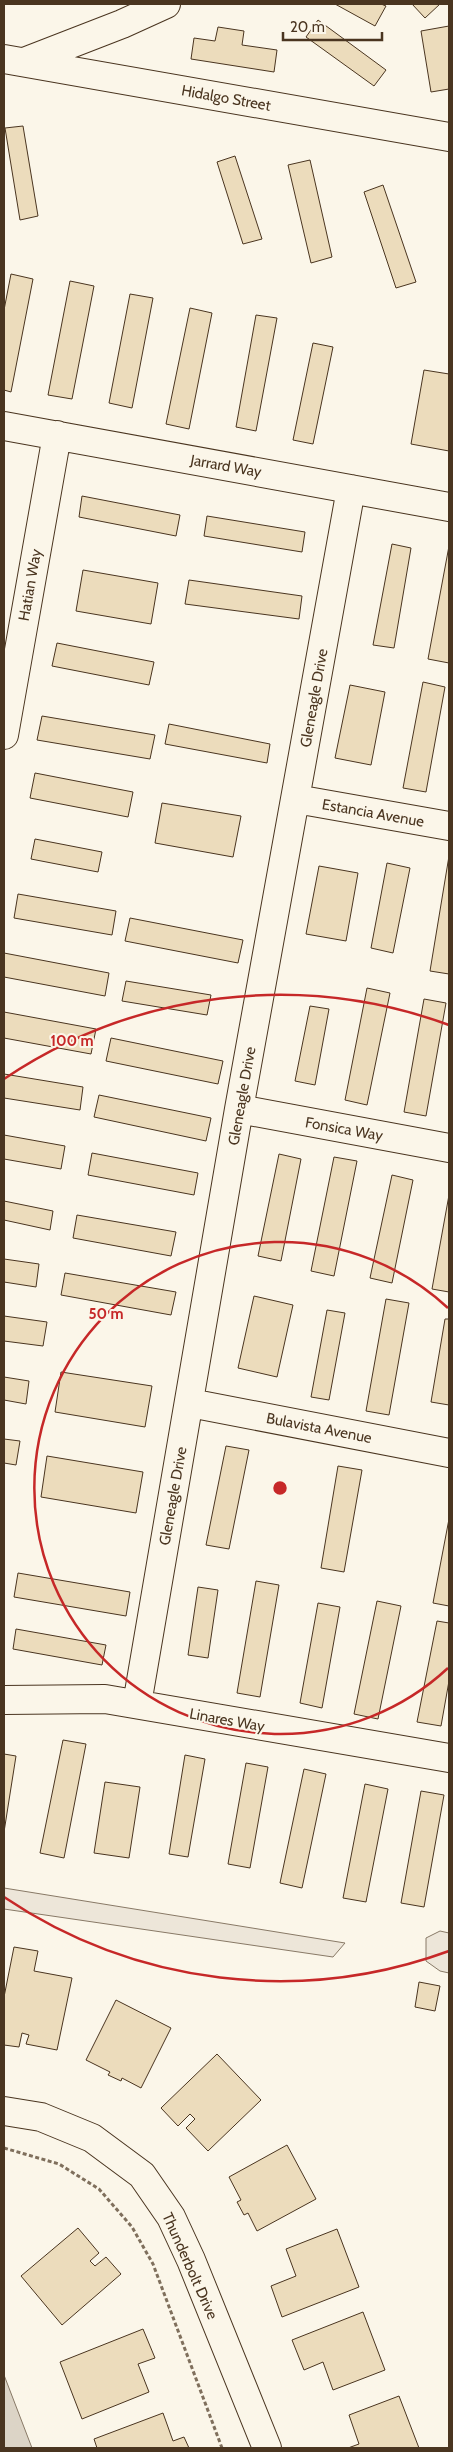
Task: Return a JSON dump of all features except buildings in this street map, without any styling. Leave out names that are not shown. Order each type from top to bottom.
[{"type":"street","points":[[13,61],[122,24],[166,4]]},
{"type":"street","name":"Hidalgo Street","points":[[13,61],[449,137]]},
{"type":"street","name":"Jarrard Way","points":[[4,426],[449,507]]},
{"type":"street","name":"Hatian Way","points":[[4,735],[57,435]]},
{"type":"street","name":"Gleneagle Drive","points":[[137,1704],[239,1110],[351,489]]},
{"type":"street","name":"Estancia Avenue","points":[[296,799],[449,826]]},
{"type":"street","name":"Fonsica Way","points":[[239,1110],[449,1148]]},
{"type":"street","name":"Bulavista Avenue","points":[[190,1403],[449,1453]]},
{"type":"street","name":"Linares Way","points":[[4,1700],[106,1699],[449,1758]]},
{"type":"street","name":"Thunderbolt Drive","points":[[4,2111],[41,2117],[92,2138],[142,2176],[170,2217],[191,2260],[267,2448]]},
{"type":"path","points":[[4,2148],[60,2164],[99,2189],[132,2227],[153,2264],[222,2448]]},
{"type":"shaded area","points":[[4,1888],[345,1943],[333,1957],[4,1909]]},
{"type":"shaded area","points":[[440,1931],[449,1933],[449,1973],[440,1971],[426,1961],[426,1938]]},
{"type":"shaded area","points":[[4,2375],[32,2448],[4,2448]]}]
